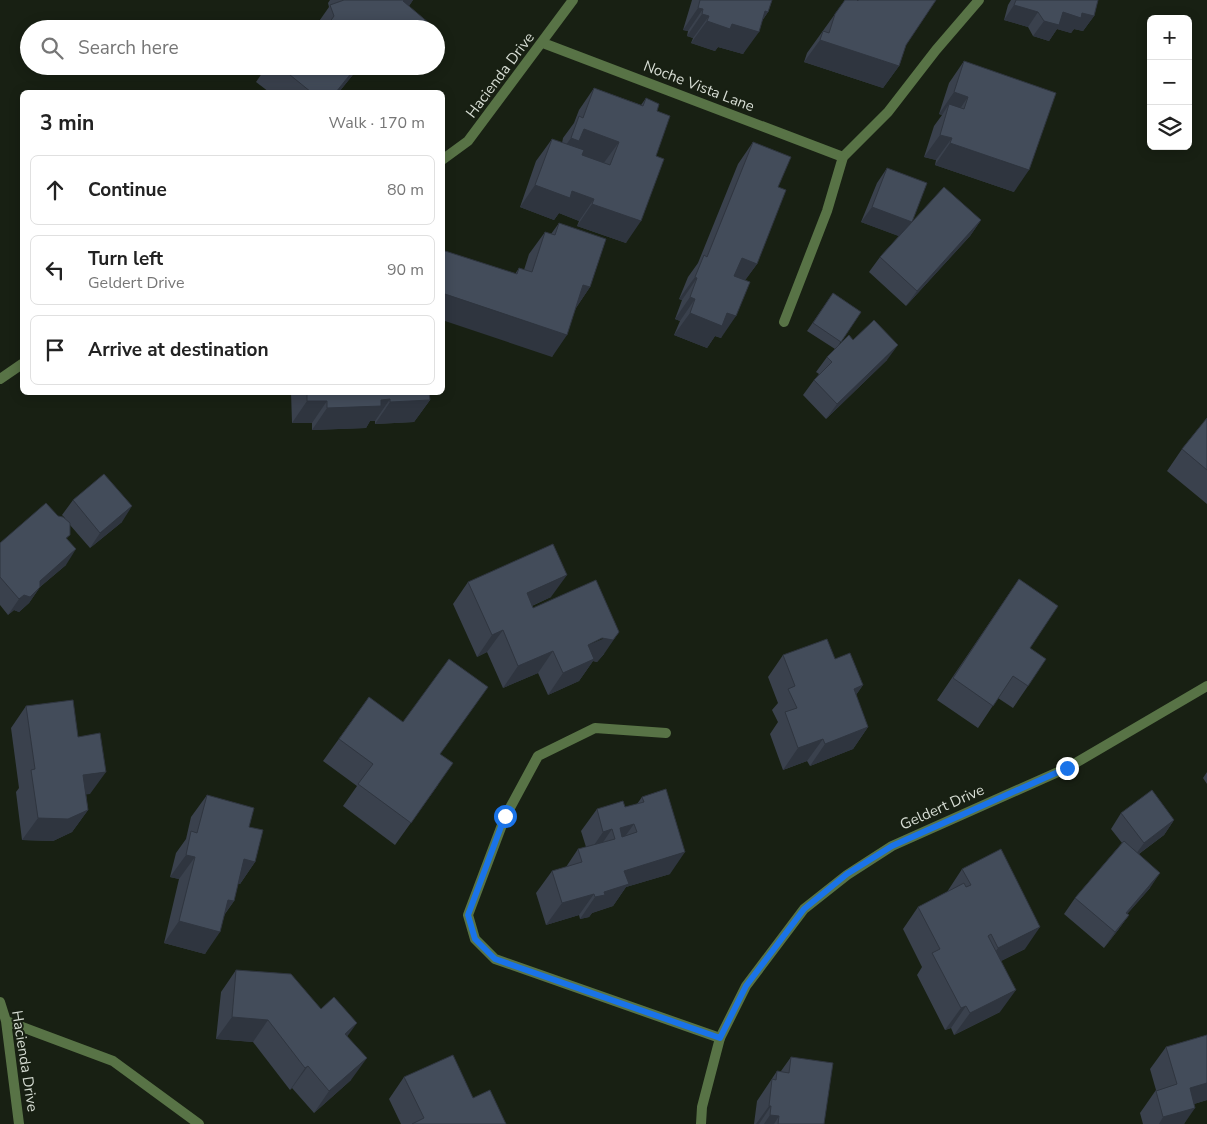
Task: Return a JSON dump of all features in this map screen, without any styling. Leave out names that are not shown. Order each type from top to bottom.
[{"type":"street","name":"Hacienda Drive","points":[[445,158],[468,141],[543,43],[573,0]]},
{"type":"street","points":[[784,322],[827,211],[843,157],[888,112],[936,50],[979,0]]},
{"type":"street","name":"Noche Vista Lane","points":[[543,43],[843,157]]},
{"type":"street","points":[[0,379],[20,365]]},
{"type":"street","name":"Geldert Drive","points":[[701,1124],[702,1107],[720,1038],[746,986],[804,909],[847,874],[892,846],[1067,768],[1207,686]]},
{"type":"street","points":[[666,733],[595,728],[538,756],[505,816],[468,915],[475,939],[495,959],[720,1038]]},
{"type":"street","name":"Hacienda Drive","points":[[0,1002],[6,1021],[19,1124]]},
{"type":"street","points":[[6,1021],[113,1061],[199,1124]]},
{"type":"building","points":[[344,0],[404,0],[425,20],[331,20],[334,16],[330,5]]},
{"type":"building","points":[[700,0],[772,0],[768,12],[765,11],[759,32],[732,24],[730,29],[707,21],[709,16],[702,14],[703,9],[698,8]]},
{"type":"building","points":[[845,0],[936,0],[906,45],[899,66],[820,40],[823,31],[829,33],[835,14]]},
{"type":"building","points":[[1016,0],[1098,0],[1094,16],[1082,13],[1081,18],[1063,12],[1059,25],[1044,21],[1038,12],[1014,5]]},
{"type":"building","points":[[964,61],[1056,93],[1029,170],[950,143],[952,138],[940,135],[949,104],[964,109],[968,97],[954,92]]},
{"type":"building","points":[[290,75],[350,75],[338,90],[309,90]]},
{"type":"building","points":[[594,88],[643,106],[646,98],[659,104],[657,111],[670,116],[656,156],[664,159],[641,221],[592,204],[594,199],[572,191],[570,198],[535,185],[552,139],[584,150],[582,155],[610,165],[619,142],[584,129],[579,141],[571,138],[579,116],[583,118]]},
{"type":"building","points":[[753,142],[791,157],[778,187],[786,190],[757,264],[742,258],[734,276],[750,282],[736,316],[727,313],[722,326],[690,313],[695,299],[690,297],[697,278],[695,277],[704,255],[707,257]]},
{"type":"building","points":[[887,168],[927,183],[912,222],[872,207]]},
{"type":"building","points":[[944,187],[981,220],[917,291],[880,257]]},
{"type":"building","points":[[559,223],[606,239],[590,287],[583,285],[567,335],[445,294],[445,251],[517,274],[519,268],[532,272],[545,232],[555,235]]},
{"type":"building","points":[[833,293],[861,312],[841,342],[813,323]]},
{"type":"building","points":[[874,320],[898,345],[837,404],[814,380],[832,362],[827,357],[849,335],[853,340]]},
{"type":"building","points":[[307,395],[429,395],[430,400],[390,402],[390,399],[381,400],[381,406],[327,408],[327,401],[307,401]]},
{"type":"building","points":[[1207,418],[1207,470],[1182,449]]},
{"type":"building","points":[[104,474],[132,506],[100,533],[73,500]]},
{"type":"building","points":[[46,503],[58,516],[63,517],[70,523],[70,535],[66,538],[76,549],[40,581],[40,587],[30,597],[24,595],[19,599],[0,577],[0,543]]},
{"type":"building","points":[[553,544],[567,575],[527,593],[533,608],[596,580],[619,632],[613,640],[602,638],[588,645],[594,659],[563,673],[553,651],[518,666],[503,630],[492,635],[468,582]]},
{"type":"building","points":[[1019,579],[1058,606],[1030,648],[1046,659],[1028,686],[1013,676],[993,706],[953,678]]},
{"type":"building","points":[[827,639],[835,659],[850,653],[863,685],[854,689],[868,727],[825,744],[823,739],[798,748],[785,712],[797,708],[788,689],[795,686],[783,655]]},
{"type":"building","points":[[449,659],[488,687],[440,754],[453,763],[411,823],[358,784],[373,764],[339,739],[369,697],[403,722]]},
{"type":"building","points":[[73,700],[78,737],[100,733],[106,772],[83,775],[88,810],[68,819],[38,818],[31,770],[35,769],[26,706]]},
{"type":"building","points":[[666,789],[685,852],[624,871],[629,884],[604,892],[605,895],[595,897],[594,894],[562,903],[552,871],[582,862],[578,849],[615,839],[612,829],[603,832],[597,809],[623,801],[625,807],[644,802],[642,797]],"holes":[[[634,824],[637,832],[622,837],[620,828]]]},
{"type":"building","points":[[1152,790],[1174,820],[1144,843],[1121,813]]},
{"type":"building","points":[[207,795],[254,808],[249,827],[263,830],[255,862],[244,859],[234,901],[228,900],[220,932],[179,921],[195,857],[186,855],[191,831],[197,833]]},
{"type":"building","points":[[1124,841],[1160,873],[1126,913],[1129,915],[1115,932],[1075,898]]},
{"type":"building","points":[[1001,849],[1040,927],[998,948],[991,934],[988,936],[1016,990],[970,1013],[966,1006],[961,1008],[932,953],[940,949],[918,907],[964,883],[966,887],[971,885],[962,869]]},
{"type":"building","points":[[236,970],[291,974],[321,1009],[334,997],[357,1023],[345,1034],[367,1058],[329,1091],[308,1066],[305,1068],[268,1020],[232,1017]]},
{"type":"building","points":[[1207,1035],[1207,1083],[1190,1088],[1195,1108],[1163,1117],[1156,1091],[1177,1084],[1166,1047]]},
{"type":"building","points":[[453,1055],[473,1098],[490,1090],[506,1124],[412,1124],[424,1118],[404,1077]]},
{"type":"building","points":[[791,1057],[833,1063],[824,1124],[778,1124],[779,1116],[770,1115],[772,1079],[776,1080],[777,1071],[789,1073]]},
{"type":"route","points":[[505,816],[468,915],[475,939],[495,959],[720,1038],[746,986],[804,909],[847,874],[892,846],[1067,768]]}]
